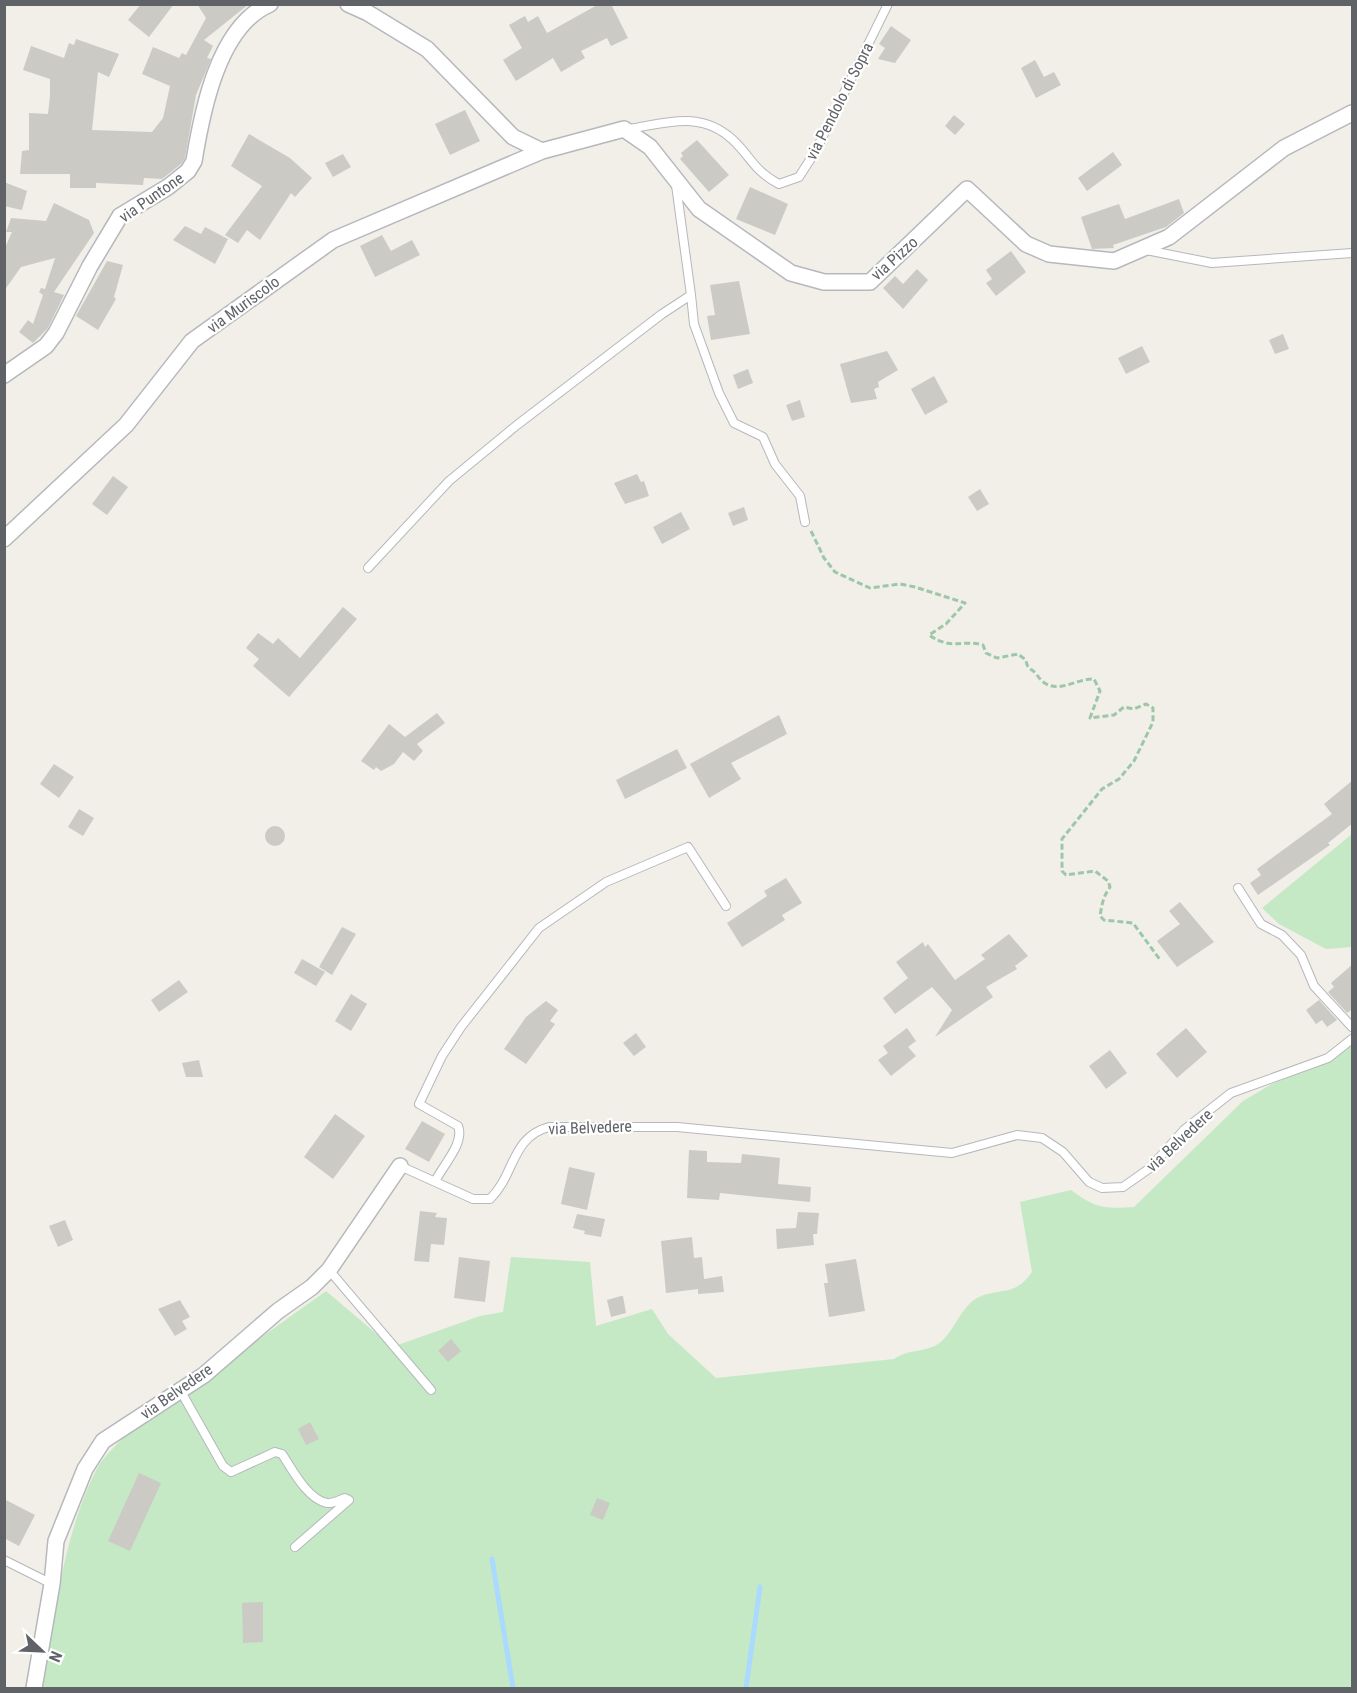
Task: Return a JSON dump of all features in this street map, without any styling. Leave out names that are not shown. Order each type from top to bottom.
[{"type":"street","name":"via Puntone","points":[[4,375],[46,346],[56,333],[100,247],[120,216],[168,187],[188,171],[194,161],[211,86],[220,63],[238,30],[259,9],[270,4]]},
{"type":"street","points":[[348,4],[368,13],[427,49],[513,137],[542,151],[624,129]]},
{"type":"street","name":"via Pizzo","points":[[624,129],[650,147],[699,209],[791,273],[824,282],[870,282],[967,189],[1026,244],[1049,254],[1114,261],[1169,237],[1284,148],[1353,113]]},
{"type":"street","name":"via Muriscolo","points":[[4,539],[126,425],[192,341],[333,240],[542,151]]},
{"type":"street","name":"via Belvedere","points":[[34,1689],[52,1584],[56,1541],[85,1469],[103,1441],[204,1375],[278,1311],[312,1287],[329,1270],[400,1166]]},
{"type":"lane","name":"via Pendolo di Sopra","points":[[624,129],[682,121],[705,121],[732,139],[760,174],[779,184],[799,177],[815,152],[888,4]]},
{"type":"lane","points":[[675,177],[694,324],[718,393],[734,423],[763,437],[775,464],[800,496],[805,522]]},
{"type":"lane","points":[[1141,249],[1212,263],[1353,253]]},
{"type":"lane","points":[[368,568],[449,481],[517,425],[662,314],[691,295]]},
{"type":"lane","points":[[436,1180],[456,1146],[460,1132],[458,1126],[419,1104],[442,1056],[461,1027],[539,928],[606,882],[688,847],[726,906]]},
{"type":"lane","points":[[1238,888],[1261,924],[1282,935],[1301,955],[1314,986],[1353,1028]]},
{"type":"lane","name":"via Belvedere","points":[[400,1166],[436,1180],[473,1199],[490,1199],[499,1190],[525,1138],[535,1130],[549,1126],[620,1125],[786,1136],[952,1153],[1017,1135],[1042,1138],[1063,1152],[1089,1182],[1102,1188],[1123,1187],[1150,1168],[1184,1130],[1231,1092],[1329,1058],[1353,1039]]},
{"type":"lane","points":[[329,1270],[431,1390]]},
{"type":"lane","points":[[180,1390],[223,1466],[231,1472],[275,1452],[282,1454],[309,1491],[321,1501],[330,1504],[345,1498],[349,1500],[295,1547]]},
{"type":"lane","points":[[4,1560],[52,1584]]},
{"type":"path","points":[[805,522],[824,558],[836,572],[870,588],[900,584],[965,603],[946,624],[929,635],[936,639],[957,645],[974,642],[983,645],[986,653],[997,658],[1018,654],[1026,660],[1027,668],[1039,680],[1049,685],[1066,686],[1086,678],[1094,679],[1100,691],[1090,718],[1114,715],[1124,707],[1134,709],[1146,704],[1153,708],[1153,722],[1134,761],[1119,779],[1102,789],[1062,839],[1060,849],[1062,871],[1066,875],[1095,871],[1108,881],[1110,887],[1102,898],[1100,916],[1104,920],[1133,923],[1161,961]]},
{"type":"green space","points":[[1352,834],[1352,947],[1326,949],[1279,924],[1262,908]]},
{"type":"green space","points":[[1352,1043],[1352,1688],[43,1688],[56,1604],[69,1544],[87,1489],[99,1465],[126,1434],[326,1291],[392,1347],[480,1316],[503,1312],[511,1257],[590,1262],[596,1326],[652,1309],[668,1334],[716,1378],[894,1359],[906,1353],[937,1345],[974,1300],[1018,1286],[1032,1272],[1020,1202],[1071,1190],[1087,1201],[1100,1206],[1134,1207],[1243,1101],[1272,1084],[1318,1065]]},
{"type":"building","points":[[141,4],[174,4],[149,37],[128,20]]},
{"type":"building","points":[[197,4],[249,4],[204,40],[213,46],[207,58],[211,59],[196,95],[185,158],[181,164],[162,179],[144,178],[143,185],[96,183],[96,188],[70,188],[70,174],[20,174],[22,151],[29,150],[29,113],[48,114],[50,96],[50,79],[23,70],[31,46],[64,58],[69,43],[74,45],[76,39],[119,54],[109,77],[98,72],[92,130],[152,132],[163,118],[170,86],[142,74],[153,47],[179,58],[182,53],[186,55],[206,18]]},
{"type":"building","points":[[599,4],[611,4],[628,38],[611,46],[607,38],[581,51],[585,58],[561,72],[553,58],[516,81],[503,60],[522,48],[509,25],[525,16],[528,22],[538,16],[547,33]]},
{"type":"building","points":[[891,26],[911,40],[895,63],[878,59],[885,48],[879,44]]},
{"type":"building","points":[[1035,60],[1044,77],[1054,72],[1061,85],[1036,98],[1021,68]]},
{"type":"building","points":[[465,110],[480,141],[450,155],[435,124]]},
{"type":"building","points":[[954,115],[965,124],[955,135],[945,126]]},
{"type":"building","points":[[249,134],[290,158],[312,178],[295,197],[291,193],[260,240],[247,230],[238,243],[225,235],[262,186],[231,166]]},
{"type":"building","points":[[697,140],[729,175],[709,192],[680,159],[683,156],[681,153]]},
{"type":"building","points":[[1113,152],[1122,165],[1087,191],[1078,178]]},
{"type":"building","points":[[343,154],[351,167],[333,177],[325,163]]},
{"type":"building","points":[[4,182],[27,191],[22,210],[4,206]]},
{"type":"building","points":[[750,187],[788,204],[775,235],[736,219]]},
{"type":"building","points":[[1179,199],[1184,213],[1166,227],[1113,245],[1114,248],[1092,249],[1081,217],[1119,204],[1125,219]]},
{"type":"building","points":[[54,203],[89,220],[94,233],[54,292],[64,295],[48,328],[33,343],[19,332],[28,320],[33,324],[43,295],[39,292],[41,288],[45,289],[55,258],[21,267],[4,291],[4,250],[12,232],[6,232],[11,218],[46,221]]},
{"type":"building","points":[[185,226],[201,234],[205,227],[228,239],[215,264],[173,240]]},
{"type":"building","points":[[382,235],[391,251],[412,240],[420,255],[375,277],[360,246]]},
{"type":"building","points":[[1011,251],[1026,272],[996,296],[986,283],[992,279],[986,270]]},
{"type":"building","points":[[107,261],[123,265],[114,297],[116,299],[98,330],[76,316]]},
{"type":"building","points":[[917,269],[928,280],[903,309],[883,288],[895,276],[903,284]]},
{"type":"building","points":[[739,281],[750,334],[711,340],[707,316],[715,315],[710,285]]},
{"type":"building","points":[[1283,334],[1289,349],[1275,354],[1269,340]]},
{"type":"building","points":[[1142,346],[1150,362],[1126,374],[1118,358]]},
{"type":"building","points":[[887,351],[898,370],[878,382],[879,387],[874,389],[877,399],[851,403],[840,364]]},
{"type":"building","points":[[748,369],[753,383],[738,389],[733,375]]},
{"type":"building","points":[[934,376],[948,402],[925,415],[911,389]]},
{"type":"building","points":[[800,400],[805,417],[792,421],[786,405]]},
{"type":"building","points":[[637,474],[641,482],[644,481],[649,496],[625,504],[614,483]]},
{"type":"building","points":[[113,476],[128,487],[107,515],[92,504]]},
{"type":"building","points":[[980,489],[989,504],[977,511],[968,497]]},
{"type":"building","points":[[744,507],[748,520],[733,526],[728,513]]},
{"type":"building","points":[[681,512],[690,529],[662,544],[653,527]]},
{"type":"building","points":[[343,607],[357,619],[289,697],[253,666],[259,659],[246,648],[258,633],[273,644],[278,638],[300,658]]},
{"type":"building","points":[[437,713],[445,723],[417,744],[423,751],[414,761],[403,752],[394,764],[381,771],[376,767],[374,770],[361,761],[389,724],[405,737]]},
{"type":"building","points":[[779,715],[787,734],[731,763],[741,779],[709,798],[690,764]]},
{"type":"building","points":[[677,749],[687,768],[625,799],[616,780]]},
{"type":"building","points":[[54,764],[74,777],[59,798],[40,784]]},
{"type":"building","points":[[1353,780],[1353,823],[1328,843],[1330,845],[1258,895],[1250,883],[1261,875],[1257,869],[1332,814],[1324,804]]},
{"type":"building","points":[[79,809],[94,818],[83,836],[68,827]]},
{"type":"building","points":[[275,826],[282,829],[285,836],[282,843],[275,846],[268,843],[265,836],[268,829]]},
{"type":"building","points":[[786,878],[802,903],[782,915],[785,920],[742,947],[727,923],[767,896],[764,891]]},
{"type":"building","points":[[1180,902],[1214,942],[1177,967],[1157,941],[1180,924],[1169,911]]},
{"type":"building","points":[[342,927],[356,934],[332,975],[319,967]]},
{"type":"building","points":[[1009,934],[1028,956],[1015,966],[1017,969],[986,987],[993,997],[935,1037],[952,1010],[932,987],[895,1014],[883,998],[908,978],[896,962],[923,942],[925,947],[928,944],[955,980],[985,959],[981,955]]},
{"type":"building","points":[[302,959],[325,972],[316,986],[294,973]]},
{"type":"building","points":[[1353,964],[1353,1009],[1347,1013],[1328,992],[1334,987],[1331,983]]},
{"type":"building","points":[[179,980],[188,992],[159,1012],[151,1000]]},
{"type":"building","points":[[351,994],[367,1004],[351,1031],[335,1021]]},
{"type":"building","points":[[1319,1000],[1337,1020],[1327,1027],[1322,1020],[1316,1024],[1306,1010]]},
{"type":"building","points":[[546,1001],[558,1010],[550,1021],[555,1024],[526,1064],[504,1049],[526,1017]]},
{"type":"building","points":[[907,1028],[916,1041],[908,1047],[916,1056],[891,1076],[878,1060],[888,1053],[883,1046]]},
{"type":"building","points":[[1186,1028],[1207,1052],[1177,1078],[1156,1054]]},
{"type":"building","points":[[636,1033],[646,1047],[634,1056],[623,1043]]},
{"type":"building","points":[[1110,1050],[1127,1073],[1106,1089],[1089,1066]]},
{"type":"building","points":[[199,1060],[203,1077],[186,1077],[182,1063]]},
{"type":"building","points":[[335,1114],[365,1136],[333,1179],[304,1157]]},
{"type":"building","points":[[422,1121],[445,1134],[429,1162],[405,1149]]},
{"type":"building","points":[[689,1150],[707,1151],[707,1162],[741,1163],[742,1154],[780,1158],[778,1184],[811,1187],[810,1202],[720,1193],[719,1200],[687,1198]]},
{"type":"building","points":[[569,1167],[595,1173],[587,1210],[561,1204]]},
{"type":"building","points":[[420,1211],[437,1213],[435,1217],[447,1218],[444,1245],[431,1244],[429,1262],[414,1261]]},
{"type":"building","points":[[798,1212],[819,1213],[817,1234],[813,1234],[814,1245],[777,1249],[776,1229],[796,1228]]},
{"type":"building","points":[[577,1214],[605,1219],[601,1237],[584,1234],[585,1231],[573,1228]]},
{"type":"building","points":[[65,1220],[73,1240],[58,1247],[49,1226]]},
{"type":"building","points":[[692,1237],[694,1258],[702,1257],[704,1279],[722,1276],[724,1292],[698,1294],[698,1289],[666,1293],[661,1241]]},
{"type":"building","points":[[459,1257],[490,1261],[485,1302],[454,1298]]},
{"type":"building","points":[[856,1259],[865,1311],[829,1317],[824,1283],[828,1283],[825,1264]]},
{"type":"building","points":[[623,1296],[626,1313],[611,1317],[607,1300]]},
{"type":"building","points":[[180,1300],[190,1317],[182,1321],[187,1329],[175,1336],[158,1309]]},
{"type":"building","points":[[451,1339],[461,1351],[448,1362],[438,1351]]},
{"type":"building","points":[[310,1422],[319,1439],[306,1445],[298,1429]]},
{"type":"building","points":[[139,1473],[161,1483],[130,1551],[108,1541]]},
{"type":"building","points":[[597,1498],[610,1503],[603,1520],[590,1515]]},
{"type":"building","points":[[4,1499],[35,1515],[19,1546],[4,1538]]},
{"type":"building","points":[[263,1602],[263,1642],[243,1643],[242,1603]]},
{"type":"waterway","points":[[492,1559],[513,1688]]},
{"type":"waterway","points":[[746,1688],[760,1587]]}]
